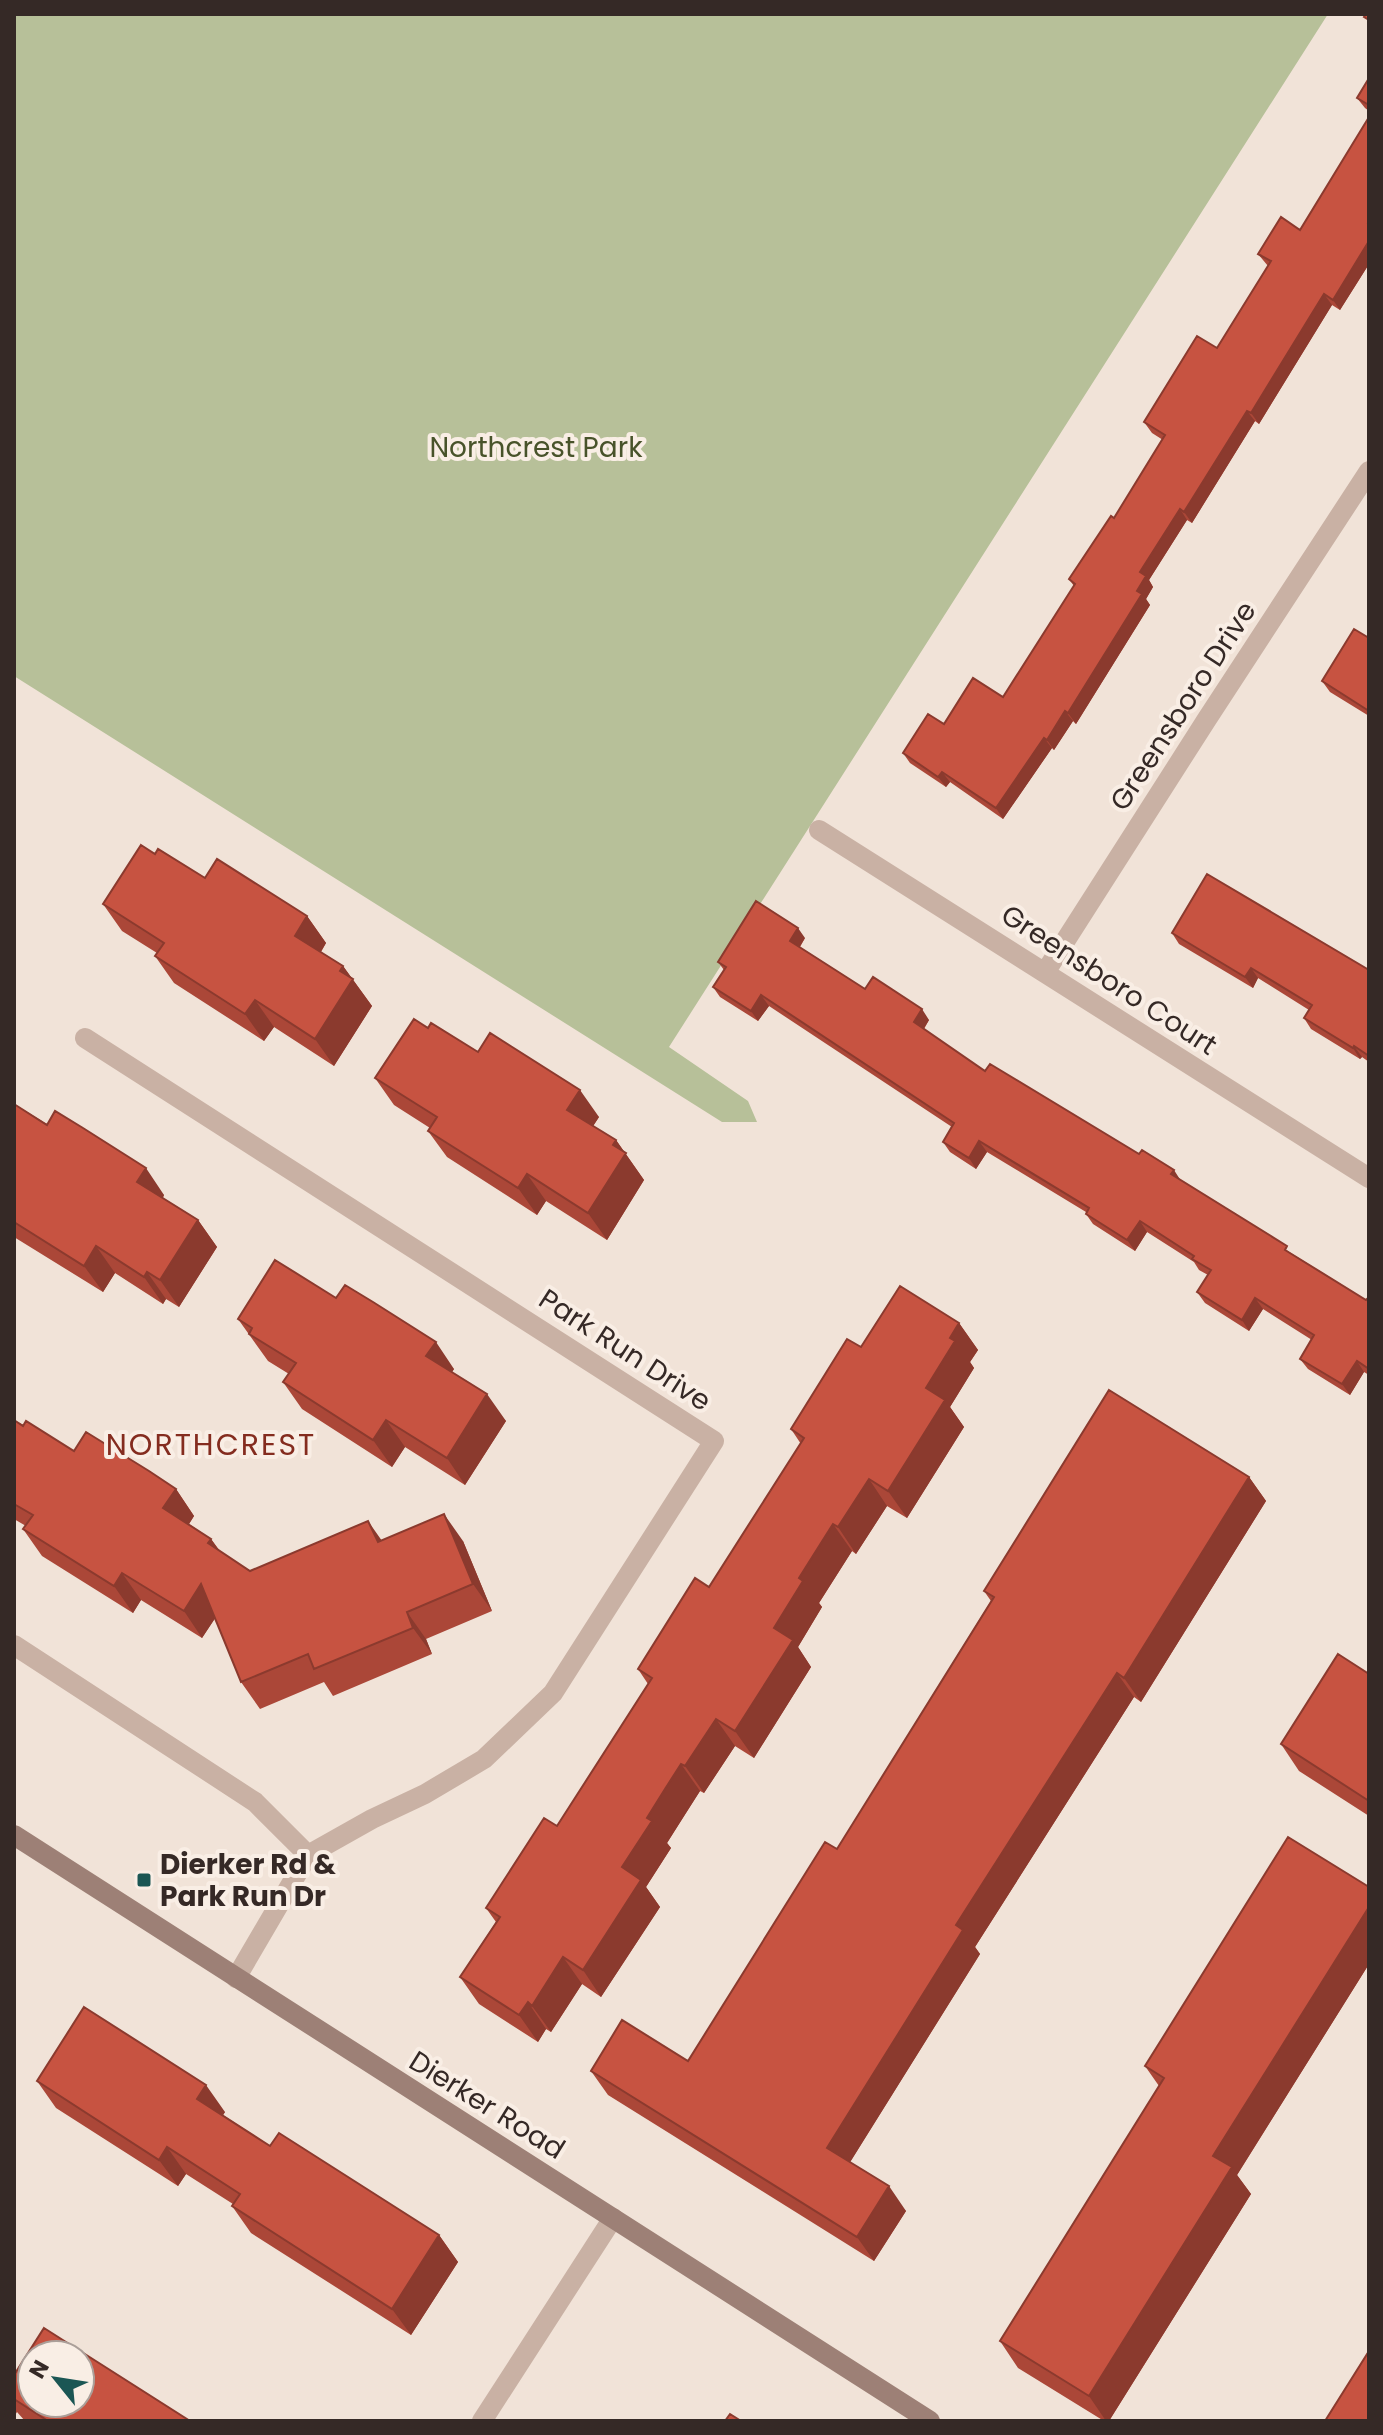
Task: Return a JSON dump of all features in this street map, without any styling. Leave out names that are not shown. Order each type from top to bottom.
[{"type":"street","name":"Greensboro Drive","points":[[1046,971],[1207,719],[1362,497],[1369,471]]},
{"type":"street","name":"Greensboro Court","points":[[819,830],[1369,1178]]},
{"type":"street","name":"Park Run Drive","points":[[85,1038],[714,1441],[553,1693],[519,1728],[484,1759],[425,1794],[308,1855]]},
{"type":"street","points":[[14,1645],[255,1802],[308,1855],[236,1978]]},
{"type":"street","name":"Dierker Road","points":[[14,1835],[930,2421]]},
{"type":"street","points":[[482,2421],[613,2218]]},
{"type":"green space","name":"Northcrest Park","points":[[14,14],[1328,14],[669,1047],[748,1101],[757,1122],[722,1122],[14,676]]},
{"type":"building","points":[[1369,78],[1369,105],[1357,98]]},
{"type":"building","points":[[1369,117],[1369,241],[1333,300],[1324,294],[1251,413],[1247,411],[1184,512],[1180,509],[1140,572],[1146,576],[1137,591],[1142,594],[1068,713],[1065,711],[1047,740],[1044,738],[996,808],[942,772],[938,777],[903,753],[928,714],[944,724],[973,678],[1003,697],[1075,584],[1069,579],[1111,516],[1114,518],[1165,435],[1144,422],[1197,336],[1217,348],[1271,261],[1258,254],[1281,217],[1300,230]]},
{"type":"building","points":[[1354,629],[1369,638],[1369,711],[1322,681]]},
{"type":"building","points":[[141,845],[155,854],[158,849],[205,878],[217,859],[307,916],[295,936],[343,966],[340,971],[353,979],[315,1039],[255,1000],[245,1014],[155,956],[164,943],[103,904]]},
{"type":"building","points":[[1207,874],[1369,970],[1369,1056],[1304,1018],[1312,1005],[1251,968],[1245,977],[1172,933]]},
{"type":"building","points":[[756,901],[798,928],[790,941],[865,989],[873,977],[922,1009],[914,1022],[985,1071],[990,1064],[1139,1154],[1142,1150],[1174,1170],[1171,1174],[1287,1246],[1285,1250],[1366,1300],[1369,1297],[1369,1369],[1357,1361],[1342,1384],[1300,1359],[1314,1335],[1255,1298],[1242,1320],[1197,1292],[1211,1270],[1140,1221],[1127,1240],[1086,1214],[1089,1208],[979,1141],[969,1158],[943,1142],[954,1123],[761,995],[751,1011],[713,987],[726,967],[718,962]]},
{"type":"building","points":[[414,1019],[428,1028],[431,1023],[478,1052],[490,1033],[580,1090],[567,1110],[616,1140],[613,1145],[626,1153],[588,1213],[527,1174],[518,1188],[428,1131],[437,1117],[375,1078]]},
{"type":"building","points":[[14,1104],[47,1125],[55,1111],[83,1128],[146,1168],[137,1182],[198,1220],[160,1280],[147,1272],[144,1277],[96,1246],[84,1266],[14,1222]]},
{"type":"building","points":[[275,1260],[336,1298],[345,1285],[373,1302],[436,1342],[426,1356],[487,1394],[447,1458],[386,1420],[373,1440],[283,1382],[296,1363],[249,1334],[252,1328],[238,1319]]},
{"type":"building","points":[[900,1286],[959,1323],[950,1338],[955,1341],[926,1388],[945,1400],[888,1491],[869,1479],[838,1527],[833,1524],[799,1578],[803,1581],[774,1628],[793,1640],[735,1731],[716,1719],[685,1766],[681,1764],[665,1789],[647,1818],[652,1821],[622,1867],[641,1880],[583,1970],[563,1957],[532,2006],[528,2002],[519,2015],[460,1977],[500,1917],[486,1908],[544,1818],[557,1826],[652,1678],[638,1669],[695,1578],[709,1587],[804,1438],[791,1429],[847,1339],[861,1347]]},
{"type":"building","points":[[1109,1390],[1249,1477],[1124,1678],[1117,1673],[956,1925],[963,1930],[827,2148],[889,2186],[857,2237],[591,2071],[622,2020],[688,2061],[825,1842],[837,1849],[994,1597],[984,1591]]},
{"type":"building","points":[[14,1420],[23,1426],[26,1421],[74,1451],[86,1432],[149,1471],[176,1489],[163,1508],[211,1539],[208,1543],[250,1571],[368,1521],[378,1542],[444,1514],[473,1584],[407,1612],[413,1628],[314,1669],[308,1654],[241,1682],[201,1584],[184,1611],[122,1573],[114,1586],[23,1529],[33,1515],[14,1504]]},
{"type":"building","points":[[1338,1654],[1369,1674],[1369,1801],[1281,1744]]},
{"type":"building","points":[[1288,1837],[1369,1887],[1369,1907],[1213,2156],[1232,2167],[1089,2396],[1000,2341],[1164,2078],[1145,2066]]},
{"type":"building","points":[[84,2007],[206,2085],[197,2099],[270,2146],[279,2133],[439,2235],[392,2309],[232,2206],[240,2194],[167,2147],[159,2160],[37,2081]]},
{"type":"building","points":[[44,2328],[61,2339],[37,2339]]},
{"type":"building","points":[[1369,2351],[1369,2421],[1325,2421]]},
{"type":"building","points":[[96,2361],[190,2421],[45,2419],[96,2419]]},
{"type":"building","points":[[16,2372],[16,2400],[14,2375]]},
{"type":"building","points":[[730,2414],[741,2421],[725,2421]]},
{"type":"place","name":"Dierker Rd & Park Run Dr","points":[[144,1880]]},
{"type":"district","name":"NORTHCREST","points":[[211,1444]]}]
